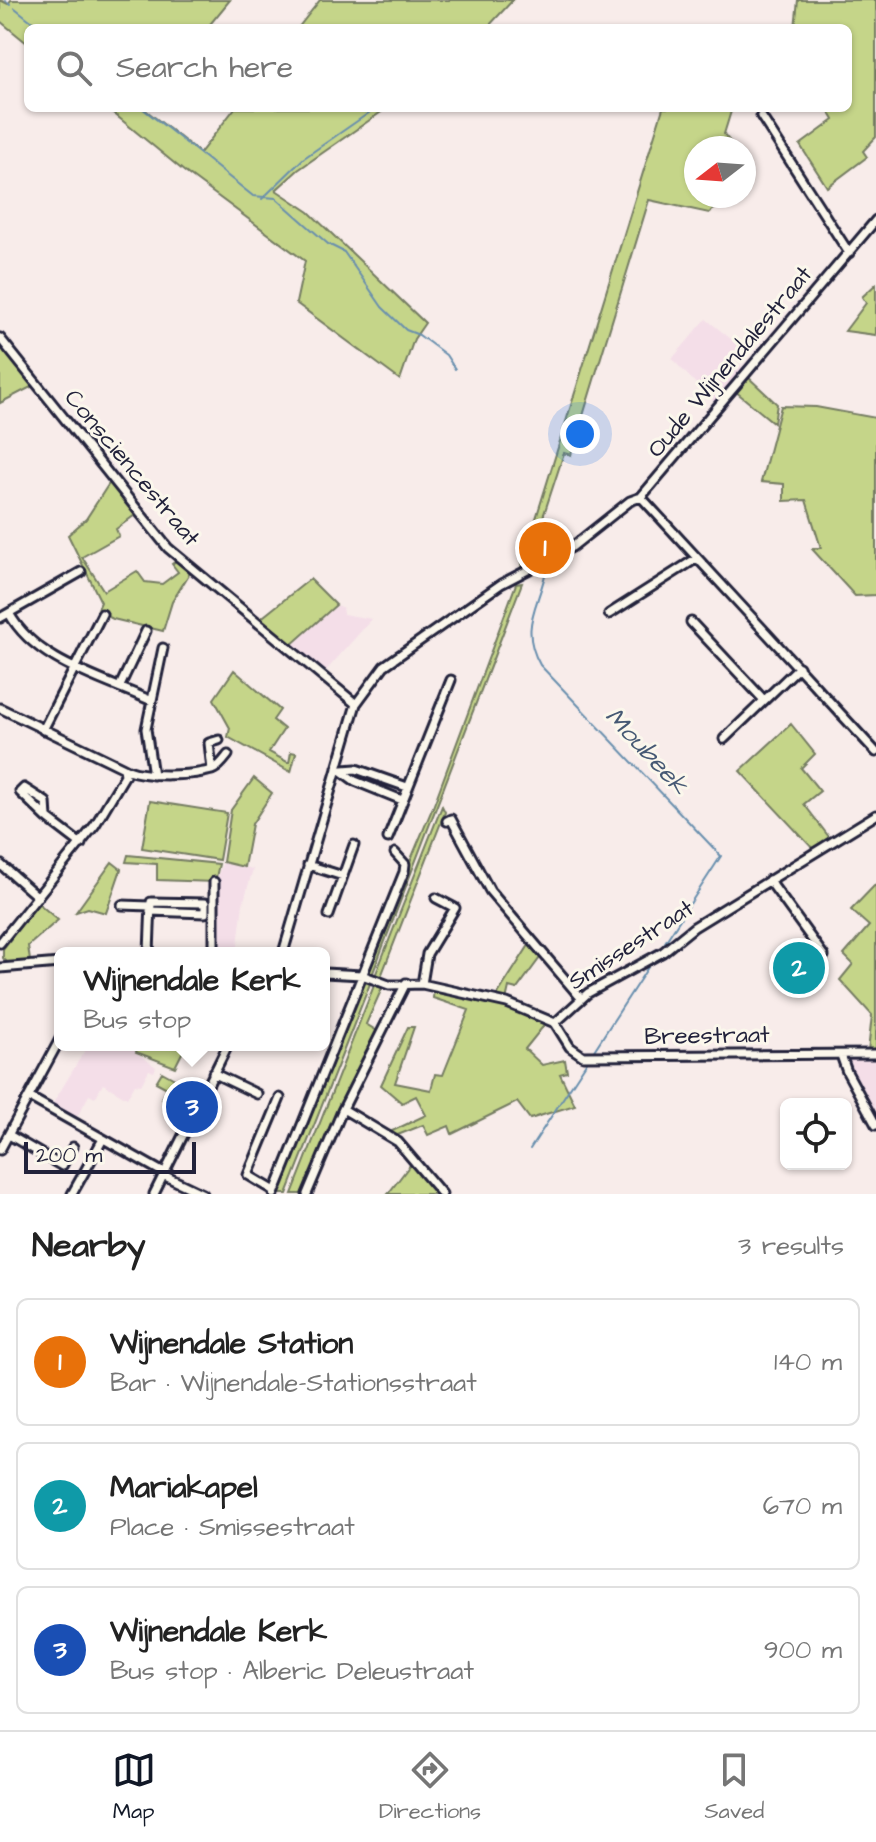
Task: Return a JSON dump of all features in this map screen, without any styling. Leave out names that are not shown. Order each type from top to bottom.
[{"type":"street","points":[[761,116],[849,253]]},
{"type":"street","name":"Oude Wijnendalestraat","points":[[356,704],[384,666],[501,584],[572,547],[630,501],[641,497],[876,220]]},
{"type":"street","name":"Consciencestraat","points":[[0,338],[168,548],[356,704]]},
{"type":"street","points":[[641,497],[876,752]]},
{"type":"street","points":[[609,614],[697,558]]},
{"type":"street","points":[[0,618],[81,572]]},
{"type":"street","points":[[9,613],[31,642],[152,701]]},
{"type":"street","points":[[43,730],[102,614]]},
{"type":"street","points":[[691,622],[763,699]]},
{"type":"street","points":[[120,686],[146,631]]},
{"type":"street","points":[[153,775],[146,729],[163,648]]},
{"type":"street","points":[[724,739],[799,667]]},
{"type":"street","points":[[388,838],[451,680]]},
{"type":"street","points":[[285,947],[340,769],[356,704]]},
{"type":"street","points":[[0,708],[124,772],[153,775],[212,770],[228,755]]},
{"type":"street","points":[[212,770],[209,743],[219,740]]},
{"type":"street","points":[[340,769],[356,769],[407,787]]},
{"type":"street","points":[[340,769],[355,781],[402,800]]},
{"type":"street","points":[[0,943],[81,844],[124,772]]},
{"type":"street","name":"Smissestraat","points":[[330,973],[360,975],[384,984],[422,984],[507,1003],[555,1023],[581,998],[663,952],[769,880],[876,815]]},
{"type":"street","points":[[47,818],[81,844]]},
{"type":"street","points":[[447,821],[451,819],[481,878],[506,913],[581,998]]},
{"type":"street","points":[[329,915],[354,845]]},
{"type":"street","points":[[280,1098],[248,1175],[274,1193],[404,872],[405,864],[395,853]]},
{"type":"street","points":[[0,865],[38,897]]},
{"type":"street","points":[[308,865],[343,876]]},
{"type":"street","points":[[769,880],[824,956]]},
{"type":"street","points":[[214,882],[214,947]]},
{"type":"street","points":[[422,984],[427,954],[455,908],[436,898]]},
{"type":"street","points":[[122,905],[150,908],[205,913],[205,903],[151,902],[150,908],[149,947]]},
{"type":"street","points":[[0,968],[54,964]]},
{"type":"street","points":[[307,1194],[343,1109],[406,983]]},
{"type":"street","name":"Breestraat","points":[[555,1023],[570,1047],[588,1056],[876,1054]]},
{"type":"street","points":[[0,1150],[54,1050]]},
{"type":"street","points":[[154,1194],[225,1051]]},
{"type":"street","points":[[841,1055],[876,1125]]},
{"type":"street","points":[[213,1073],[257,1094]]},
{"type":"street","points":[[29,1097],[203,1194]]},
{"type":"street","points":[[343,1109],[366,1120],[398,1142],[442,1194]]},
{"type":"street","points":[[9,1135],[62,1166],[73,1147]]},
{"type":"street","points":[[72,1194],[103,1139]]},
{"type":"shaded area","points":[[706,319],[741,347],[731,359],[745,369],[714,406],[714,402],[672,359]]},
{"type":"shaded area","points":[[336,605],[342,607],[343,614],[372,619],[324,673],[290,646]]},
{"type":"shaded area","points":[[223,862],[253,869],[243,904],[238,947],[213,947],[215,882]]},
{"type":"shaded area","points":[[84,1051],[136,1051],[156,1067],[154,1072],[149,1070],[141,1085],[135,1084],[127,1098],[103,1084],[95,1098],[89,1095],[76,1119],[52,1105]]},
{"type":"shaded area","points":[[876,1056],[876,1118],[847,1066],[848,1059]]},
{"type":"green space","points":[[0,0],[8,4],[11,0],[230,0],[210,24],[24,24],[24,41],[0,21]]},
{"type":"green space","points":[[320,0],[513,0],[491,24],[301,24]]},
{"type":"green space","points":[[798,0],[876,0],[876,137],[863,151],[867,157],[827,187],[800,145],[834,120],[829,112],[852,112],[852,24],[795,24]]},
{"type":"green space","points":[[112,112],[148,112],[200,153],[232,112],[381,112],[298,170],[276,190],[309,212],[425,323],[414,339],[400,380],[296,303],[305,261],[185,172]]},
{"type":"green space","points":[[662,112],[731,112],[726,136],[684,136],[684,208],[649,200],[571,455],[564,453],[527,566],[521,567]]},
{"type":"green space","points":[[686,208],[716,208],[709,213]]},
{"type":"green space","points":[[876,284],[876,335],[845,331],[866,303],[862,297]]},
{"type":"green space","points":[[0,342],[35,385],[0,403]]},
{"type":"green space","points":[[748,377],[777,404],[774,423],[735,391]]},
{"type":"green space","points":[[781,406],[816,407],[876,418],[876,595],[855,596],[812,549],[821,548],[806,500],[784,501],[784,484],[761,482]]},
{"type":"green space","points":[[110,482],[135,515],[116,529],[119,536],[82,557],[104,591],[137,571],[145,582],[162,584],[178,572],[172,564],[177,560],[191,571],[172,602],[163,631],[113,619],[97,611],[101,602],[68,535],[86,519]]},
{"type":"green space","points":[[310,579],[336,605],[290,646],[259,620]]},
{"type":"green space","points":[[522,583],[372,975],[364,971],[433,807],[516,584]]},
{"type":"green space","points":[[234,670],[280,710],[273,720],[284,729],[269,752],[289,763],[291,752],[296,753],[291,772],[228,737],[230,728],[214,699]]},
{"type":"green space","points":[[791,724],[815,754],[801,768],[820,791],[804,804],[832,841],[815,851],[740,771]]},
{"type":"green space","points":[[254,778],[272,793],[252,824],[244,867],[223,862],[231,810]]},
{"type":"green space","points":[[150,801],[227,813],[219,860],[142,848]]},
{"type":"green space","points":[[442,806],[445,812],[380,979],[375,976]]},
{"type":"green space","points":[[128,855],[219,864],[215,882],[157,880],[157,864],[126,862]]},
{"type":"green space","points":[[112,862],[121,869],[106,913],[88,908],[76,912]]},
{"type":"green space","points":[[876,884],[876,1051],[868,1051],[872,1015],[840,980],[853,964],[844,955],[869,926],[851,910]]},
{"type":"green space","points":[[38,903],[58,920],[28,946],[30,961],[8,963],[3,958],[3,949]]},
{"type":"green space","points":[[531,942],[542,955],[517,989],[509,987],[506,1000],[496,997]]},
{"type":"green space","points":[[362,978],[371,981],[287,1194],[276,1194]]},
{"type":"green space","points":[[375,983],[383,986],[366,1024],[379,1032],[331,1127],[304,1194],[292,1194]]},
{"type":"green space","points":[[434,989],[495,1003],[546,1023],[525,1049],[542,1065],[565,1060],[567,1072],[560,1074],[575,1105],[530,1119],[517,1102],[452,1134],[449,1126],[428,1135],[423,1125],[395,1136],[390,1132],[426,1115],[416,1096],[402,1103],[381,1085],[408,1027],[414,1027],[395,1083],[431,1090],[435,1074],[443,1075],[469,1010],[433,998]]},
{"type":"green space","points":[[136,1051],[183,1051],[175,1067]]},
{"type":"green space","points":[[162,1072],[198,1092],[188,1113],[162,1098],[167,1088],[156,1082]]},
{"type":"green space","points":[[413,1161],[440,1194],[388,1194]]},
{"type":"waterway","name":"Moubeek","points":[[5,0],[10,4]]},
{"type":"waterway","name":"Moubeek","points":[[15,8],[35,24]]},
{"type":"waterway","name":"Moubeek","points":[[147,112],[253,196],[276,198],[328,244],[344,252],[382,307],[406,330],[419,335],[446,355],[455,369]]},
{"type":"waterway","points":[[262,199],[304,158],[370,112]]},
{"type":"waterway","name":"Moubeek","points":[[547,566],[531,627],[534,651],[540,665],[721,856],[660,950]]},
{"type":"waterway","name":"Moubeek","points":[[593,1052],[652,961]]},
{"type":"waterway","name":"Moubeek","points":[[530,1149],[588,1060]]},
{"type":"place","name":"Wijnendale Station","points":[[545,548]]},
{"type":"place","name":"Mariakapel","points":[[799,968]]},
{"type":"place","name":"Wijnendale Kerk","points":[[192,1107]]}]
